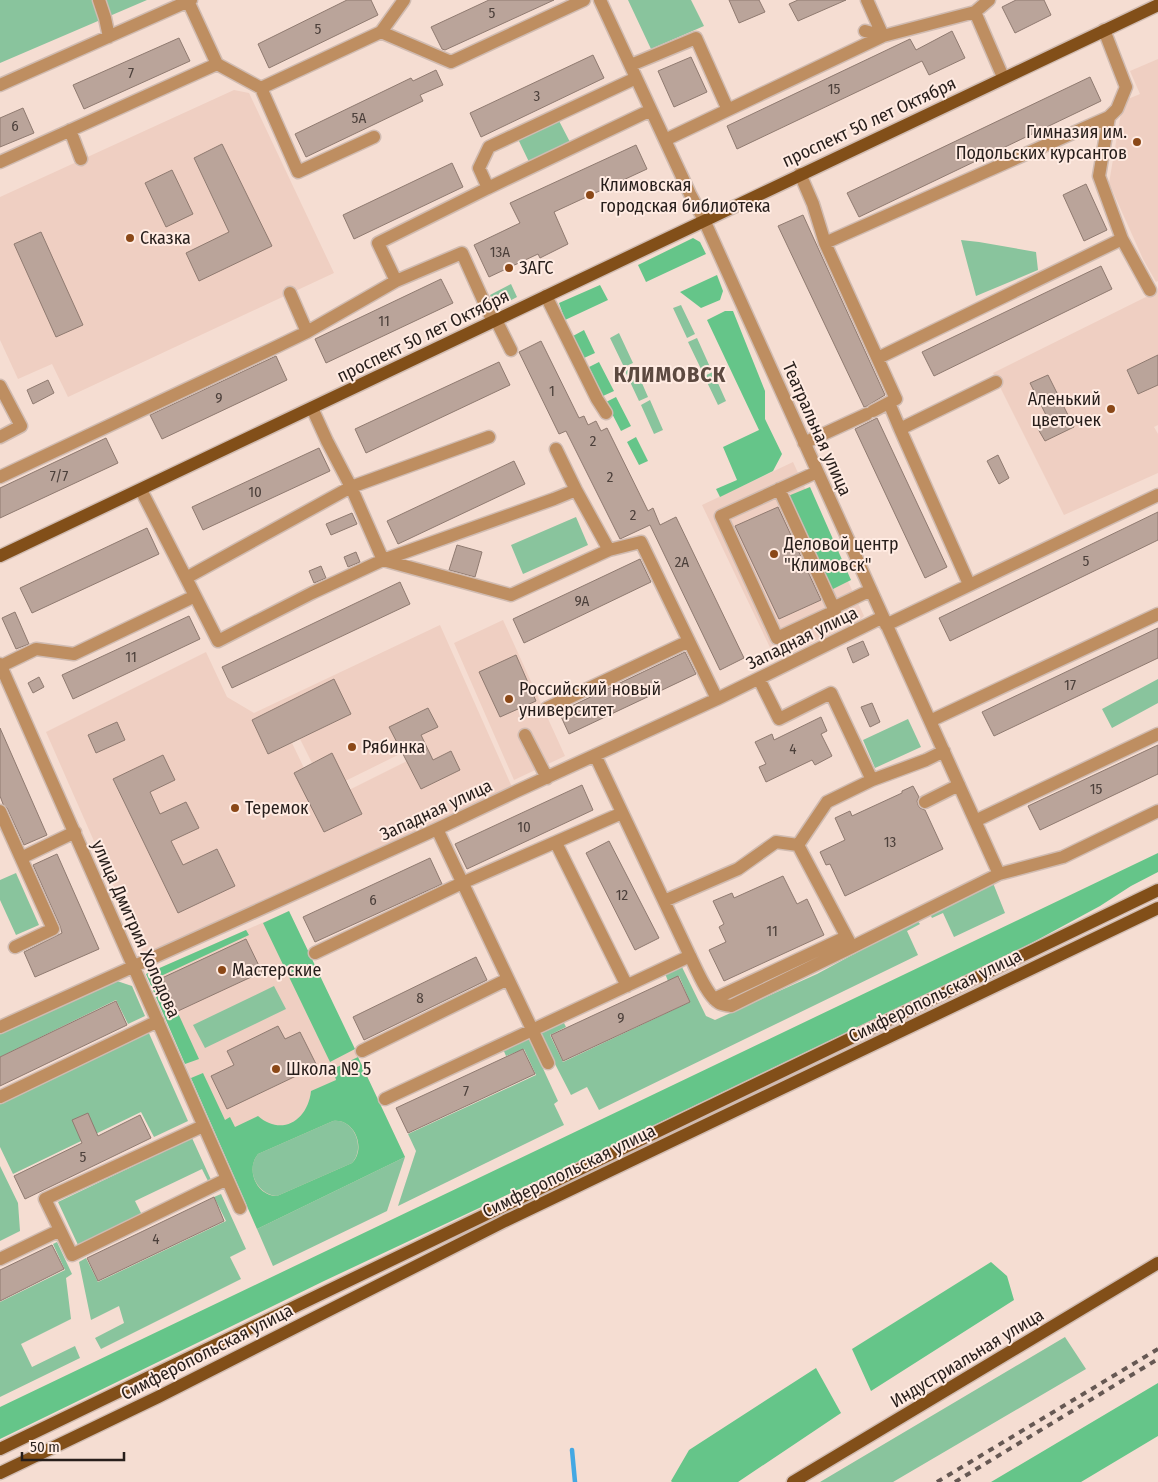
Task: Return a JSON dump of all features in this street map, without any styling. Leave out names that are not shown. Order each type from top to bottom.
[{"type":"main road","name":"проспект 50 лет Октября","points":[[0,556],[1158,4]]},
{"type":"main road","name":"Симферопольская улица","points":[[0,1449],[1158,890]]},
{"type":"main road","name":"Симферопольская улица","points":[[0,1474],[158,1397],[505,1221],[1158,908]]},
{"type":"main road","name":"Индустриальная улица","points":[[793,1482],[1158,1263]]},
{"type":"street","points":[[99,0],[109,37]]},
{"type":"street","points":[[261,88],[381,32],[404,0]]},
{"type":"street","points":[[381,32],[451,62],[584,0]]},
{"type":"street","name":"Театральная улица","points":[[600,0],[690,194],[704,220],[999,874]]},
{"type":"street","points":[[867,0],[883,36]]},
{"type":"street","points":[[665,140],[883,36],[975,12],[990,0]]},
{"type":"street","points":[[0,85],[189,1],[217,64],[261,88],[298,172],[374,137]]},
{"type":"street","points":[[975,12],[1003,77]]},
{"type":"street","points":[[824,243],[1109,117],[1128,92],[1104,30]]},
{"type":"street","points":[[865,31],[883,36]]},
{"type":"street","points":[[630,66],[696,38],[728,110]]},
{"type":"street","points":[[0,162],[217,64]]},
{"type":"street","points":[[488,188],[479,168],[489,147],[636,78]]},
{"type":"street","points":[[396,281],[378,244],[488,188],[651,110]]},
{"type":"street","points":[[1109,117],[1099,176],[1122,239],[1150,290]]},
{"type":"street","points":[[70,130],[82,160]]},
{"type":"street","points":[[800,174],[813,204],[824,243],[896,399],[804,443]]},
{"type":"street","points":[[878,358],[1122,239]]},
{"type":"street","points":[[0,477],[307,332],[396,281],[462,253],[494,321],[511,350]]},
{"type":"street","points":[[290,293],[307,332]]},
{"type":"street","points":[[546,296],[597,399],[606,412]]},
{"type":"street","points":[[900,429],[996,382]]},
{"type":"street","points":[[0,386],[21,426],[0,437]]},
{"type":"street","points":[[888,403],[968,584]]},
{"type":"street","points":[[312,408],[383,560]]},
{"type":"street","points":[[186,578],[351,488],[489,437]]},
{"type":"street","points":[[556,449],[576,490],[610,550]]},
{"type":"street","points":[[779,490],[835,611],[777,638],[721,516],[817,472]]},
{"type":"street","points":[[141,490],[218,641],[312,593],[383,560],[576,490]]},
{"type":"street","name":"Западная улица","points":[[0,1027],[437,830],[1158,495]]},
{"type":"street","points":[[383,560],[511,595],[610,550],[641,542],[717,699]]},
{"type":"street","points":[[833,608],[871,590]]},
{"type":"street","points":[[0,665],[36,650],[74,654],[195,596]]},
{"type":"street","points":[[930,721],[1158,614]]},
{"type":"street","points":[[547,708],[689,641]]},
{"type":"street","name":"улица Дмитрия Холодова","points":[[0,665],[240,1208]]},
{"type":"street","points":[[759,679],[779,719],[831,693],[872,780]]},
{"type":"street","points":[[975,821],[1158,734]]},
{"type":"street","points":[[525,735],[546,778]]},
{"type":"street","points":[[798,845],[827,802],[872,780],[893,766],[926,760],[944,751]]},
{"type":"street","points":[[595,755],[690,956],[714,999],[720,1004],[731,1006],[849,942],[999,874],[1063,857],[1158,811]]},
{"type":"street","points":[[924,802],[959,785]]},
{"type":"street","points":[[0,811],[53,929],[15,947]]},
{"type":"street","points":[[315,953],[462,883],[556,843],[622,812]]},
{"type":"street","points":[[437,830],[548,1063]]},
{"type":"street","points":[[21,858],[74,832]]},
{"type":"street","points":[[664,901],[738,869],[776,842],[798,845]]},
{"type":"street","points":[[556,843],[627,986]]},
{"type":"street","points":[[798,845],[849,942]]},
{"type":"street","points":[[385,1099],[690,956]]},
{"type":"street","points":[[362,1051],[508,979]]},
{"type":"street","points":[[0,1097],[158,1022]]},
{"type":"street","points":[[203,1126],[45,1199],[72,1255],[227,1179]]},
{"type":"street","points":[[0,1259],[60,1230]]},
{"type":"shaded area","name":"Гимназия им. Подольских курсантов","points":[[1158,59],[1158,281],[1156,282],[1143,259],[1109,183],[1123,101],[1140,94],[1130,71]]},
{"type":"shaded area","name":"Сказка","points":[[234,90],[249,93],[334,273],[68,397],[52,364],[18,379],[0,340],[0,197]],"holes":[[[222,144],[271,246],[229,232],[194,159]],[[172,170],[193,214],[145,183]]]},
{"type":"shaded area","name":"Аленький цветочек","points":[[1158,291],[1158,355],[1127,371],[1138,394],[1158,385],[1158,425],[1154,427],[1158,434],[1158,473],[1064,515],[993,373]],"holes":[[[1048,375],[1074,427],[1045,441],[1039,429],[1050,423],[1030,383]]]},
{"type":"shaded area","points":[[793,462],[864,616],[860,620],[776,660],[702,505]]},
{"type":"shaded area","name":"Российский новый университет","points":[[503,620],[565,756],[514,780],[454,643]]},
{"type":"shaded area","points":[[440,625],[512,787],[144,955],[46,732],[206,652],[227,697],[254,713]],"holes":[[[334,680],[351,714],[300,739],[312,763],[332,753],[329,789],[402,753],[390,727],[428,708],[438,727],[421,735],[433,760],[451,751],[460,770],[421,789],[407,761],[333,798],[337,806],[354,797],[362,814],[324,832],[295,773],[304,768],[292,743],[268,754],[252,720]],[[117,722],[125,740],[96,753],[88,735]],[[163,755],[150,792],[160,814],[186,802],[198,828],[171,841],[183,865],[217,849],[235,885],[178,913],[113,780]]]},
{"type":"shaded area","name":"Школа № 5","points":[[289,911],[405,1157],[257,1229],[146,974]]},
{"type":"green space","points":[[0,0],[147,0],[0,63]]},
{"type":"green space","points":[[628,0],[691,0],[704,26],[651,49]]},
{"type":"green space","points":[[558,119],[571,144],[530,164],[518,139]]},
{"type":"green space","points":[[693,238],[700,242],[706,254],[646,282],[638,265]]},
{"type":"green space","points":[[961,240],[1036,252],[1038,270],[976,296]]},
{"type":"green space","points":[[717,275],[723,291],[720,300],[701,308],[680,292]]},
{"type":"green space","points":[[511,284],[517,297],[500,306],[494,304],[490,295]]},
{"type":"green space","points":[[600,285],[608,300],[565,320],[559,303]]},
{"type":"green space","points":[[681,305],[695,334],[687,338],[673,308]]},
{"type":"green space","points":[[725,311],[733,311],[765,391],[765,419],[782,454],[773,471],[720,497],[716,489],[737,480],[723,447],[759,430],[707,320]]},
{"type":"green space","points":[[584,330],[595,353],[584,358],[573,336]]},
{"type":"green space","points":[[619,333],[633,363],[624,367],[610,338]]},
{"type":"green space","points":[[697,338],[710,367],[702,371],[688,342]]},
{"type":"green space","points":[[599,362],[614,391],[603,396],[589,367]]},
{"type":"green space","points":[[635,367],[648,397],[639,401],[625,371]]},
{"type":"green space","points":[[713,372],[726,401],[718,405],[704,376]]},
{"type":"green space","points":[[616,397],[631,426],[621,431],[606,402]]},
{"type":"green space","points":[[650,400],[663,430],[654,434],[641,405]]},
{"type":"green space","points":[[636,437],[648,461],[639,465],[627,442]]},
{"type":"green space","points":[[810,487],[851,580],[829,591],[788,496]]},
{"type":"green space","points":[[576,517],[588,545],[523,574],[511,545]]},
{"type":"green space","points":[[1158,679],[1158,703],[1112,728],[1102,709]]},
{"type":"green space","points":[[908,719],[921,747],[875,768],[863,740]]},
{"type":"green space","points":[[1158,853],[1158,872],[1026,946],[611,1146],[324,1281],[0,1439],[0,1407]]},
{"type":"green space","points":[[16,873],[39,925],[16,935],[0,900],[0,880]]},
{"type":"green space","points":[[993,883],[1005,913],[954,937],[943,913],[932,918],[930,914]]},
{"type":"green space","points":[[289,911],[355,1049],[330,1062],[263,923]]},
{"type":"green space","points":[[917,920],[920,924],[907,931],[918,955],[599,1110],[587,1087],[571,1095],[538,1031],[562,1019],[566,1027],[550,1035],[563,1062],[690,1002],[679,976],[668,981],[664,971],[680,963],[706,1016],[715,1020],[817,974]]},
{"type":"green space","points":[[246,930],[249,935],[161,976],[199,1059],[185,1064],[146,974]]},
{"type":"green space","points":[[117,981],[132,986],[145,1016],[128,1024],[116,1000],[0,1057],[0,1034]]},
{"type":"green space","points":[[274,986],[286,1009],[205,1048],[193,1025]]},
{"type":"green space","points":[[148,1031],[188,1121],[154,1137],[141,1112],[13,1174],[0,1147],[0,1101]]},
{"type":"green space","points":[[528,1036],[558,1101],[554,1104],[564,1125],[398,1206],[416,1151],[408,1134],[536,1075],[524,1049],[506,1056],[503,1049]]},
{"type":"green space","points":[[358,1057],[405,1157],[257,1229],[191,1078],[203,1073],[225,1120],[230,1117],[235,1127],[258,1116],[276,1125],[285,1125],[299,1117],[305,1110],[311,1091],[336,1080],[333,1069]],"holes":[[[333,1121],[347,1124],[356,1135],[358,1150],[352,1163],[277,1196],[270,1195],[259,1187],[253,1174],[254,1160],[258,1154]]]},
{"type":"green space","points":[[333,1121],[347,1124],[356,1135],[358,1150],[352,1163],[277,1196],[270,1195],[259,1186],[253,1174],[254,1160],[258,1154]]},
{"type":"green space","points":[[192,1138],[212,1182],[209,1183],[202,1169],[135,1201],[142,1215],[78,1245],[58,1202]]},
{"type":"green space","points":[[405,1157],[387,1211],[273,1266],[257,1229]]},
{"type":"green space","points":[[0,1166],[18,1203],[20,1231],[0,1241]]},
{"type":"green space","points":[[221,1194],[246,1249],[230,1257],[241,1279],[101,1349],[95,1338],[124,1323],[119,1306],[91,1320],[79,1262],[86,1258],[98,1282],[226,1221],[214,1197]]},
{"type":"green space","points":[[57,1242],[72,1274],[66,1278],[71,1319],[21,1344],[32,1367],[75,1346],[80,1358],[0,1397],[0,1302],[65,1270],[53,1244]]},
{"type":"green space","points":[[991,1262],[1007,1276],[1014,1300],[871,1391],[852,1349]]},
{"type":"green space","points":[[1065,1337],[1086,1369],[893,1482],[820,1482]]},
{"type":"green space","points":[[816,1368],[841,1413],[738,1482],[671,1481],[689,1450]]},
{"type":"green space","points":[[1158,1383],[1158,1436],[1081,1482],[991,1482]]},
{"type":"building","points":[[347,0],[371,0],[378,15],[269,68],[258,44]]},
{"type":"building","points":[[489,0],[554,0],[445,50],[442,49],[431,27]]},
{"type":"building","points":[[729,0],[759,0],[765,12],[739,23]]},
{"type":"building","points":[[798,0],[846,0],[798,21],[789,4]]},
{"type":"building","points":[[1016,0],[1044,0],[1051,15],[1015,33],[1002,7]]},
{"type":"building","points":[[952,31],[965,58],[929,75],[922,61],[737,149],[727,126],[910,39],[916,50]]},
{"type":"building","points":[[179,38],[190,61],[84,109],[73,85]]},
{"type":"building","points":[[593,55],[604,78],[481,137],[470,113]]},
{"type":"building","points":[[691,57],[707,92],[674,107],[658,71]]},
{"type":"building","points":[[436,70],[443,85],[420,95],[423,101],[306,157],[295,134],[411,78],[413,81]]},
{"type":"building","points":[[1090,77],[1101,101],[859,217],[847,193]]},
{"type":"building","points":[[23,108],[34,133],[0,147],[0,118]]},
{"type":"building","points":[[222,144],[272,246],[199,281],[186,253],[229,232],[194,158]]},
{"type":"building","points":[[636,145],[647,169],[554,212],[568,244],[540,258],[538,254],[489,277],[474,245],[520,223],[510,203]]},
{"type":"building","points":[[452,163],[463,187],[354,239],[343,215]]},
{"type":"building","points":[[172,170],[193,214],[166,227],[145,183]]},
{"type":"building","points":[[1086,184],[1107,230],[1084,241],[1063,195]]},
{"type":"building","points":[[803,215],[885,395],[864,407],[778,226]]},
{"type":"building","points":[[41,232],[83,325],[56,337],[14,244]]},
{"type":"building","points":[[1101,266],[1112,289],[934,376],[922,352]]},
{"type":"building","points":[[441,279],[453,303],[326,363],[315,339]]},
{"type":"building","points":[[541,341],[579,418],[584,416],[588,425],[596,421],[601,431],[607,428],[648,511],[653,508],[660,525],[676,517],[744,658],[720,670],[650,525],[620,539],[566,431],[559,434],[519,352]]},
{"type":"building","name":"Аленький цветочек","points":[[1158,355],[1158,385],[1138,394],[1127,370]]},
{"type":"building","points":[[276,356],[287,380],[162,439],[150,415]]},
{"type":"building","points":[[499,362],[510,385],[366,453],[355,429]]},
{"type":"building","points":[[1048,375],[1074,427],[1045,441],[1038,429],[1050,423],[1030,383]]},
{"type":"building","points":[[48,380],[54,393],[33,404],[27,390]]},
{"type":"building","points":[[877,418],[947,567],[925,578],[855,429]]},
{"type":"building","points":[[106,438],[118,463],[0,518],[0,488]]},
{"type":"building","points":[[319,448],[330,471],[203,530],[192,507]]},
{"type":"building","points":[[998,455],[1009,478],[999,484],[987,461]]},
{"type":"building","points":[[514,461],[525,484],[398,544],[387,521]]},
{"type":"building","name":"Деловой центр \"Климовск\"","points":[[778,507],[821,600],[779,619],[735,526]]},
{"type":"building","points":[[1158,512],[1158,540],[950,641],[939,618]]},
{"type":"building","points":[[352,513],[357,524],[331,535],[326,524]]},
{"type":"building","points":[[147,528],[159,554],[32,613],[20,588]]},
{"type":"building","points":[[457,545],[482,552],[475,577],[449,570]]},
{"type":"building","points":[[356,552],[360,562],[348,567],[344,557]]},
{"type":"building","points":[[640,559],[651,582],[524,643],[513,619]]},
{"type":"building","points":[[321,566],[326,578],[314,583],[309,571]]},
{"type":"building","points":[[400,582],[410,604],[232,688],[222,667]]},
{"type":"building","points":[[15,612],[29,644],[16,649],[2,618]]},
{"type":"building","points":[[189,616],[200,639],[73,699],[62,675]]},
{"type":"building","points":[[1158,628],[1158,658],[994,736],[982,712]]},
{"type":"building","points":[[863,641],[869,655],[853,663],[847,648]]},
{"type":"building","points":[[685,652],[696,674],[569,734],[559,712]]},
{"type":"building","points":[[516,655],[536,701],[500,717],[479,672]]},
{"type":"building","points":[[39,677],[44,687],[33,693],[28,683]]},
{"type":"building","points":[[334,679],[351,714],[268,754],[252,720]]},
{"type":"building","points":[[872,703],[880,722],[870,727],[861,707]]},
{"type":"building","points":[[428,708],[438,727],[421,735],[433,760],[451,751],[460,770],[421,789],[389,727]]},
{"type":"building","points":[[821,717],[827,731],[821,734],[832,756],[815,765],[812,760],[766,782],[759,767],[766,764],[755,742],[772,734],[774,740]]},
{"type":"building","points":[[117,722],[125,740],[96,753],[88,735]]},
{"type":"building","points":[[0,728],[47,835],[24,845],[0,796]]},
{"type":"building","points":[[1158,745],[1158,774],[1040,830],[1028,806]]},
{"type":"building","points":[[332,753],[362,814],[324,832],[294,773]]},
{"type":"building","points":[[163,755],[175,780],[150,792],[160,814],[186,802],[199,828],[171,841],[183,865],[217,849],[235,886],[178,913],[113,779]]},
{"type":"building","points":[[582,785],[593,810],[467,869],[455,844]]},
{"type":"building","points":[[913,786],[919,797],[918,805],[925,810],[943,849],[845,896],[830,864],[826,865],[820,852],[845,840],[835,818],[850,811],[852,816]]},
{"type":"building","points":[[609,841],[659,938],[635,950],[586,853]]},
{"type":"building","points":[[57,854],[99,949],[35,977],[24,952],[62,933],[33,865]]},
{"type":"building","points":[[430,858],[442,884],[315,942],[303,917]]},
{"type":"building","points":[[783,876],[797,904],[807,899],[824,935],[724,981],[709,950],[726,942],[719,927],[724,924],[713,901],[732,893],[734,898]]},
{"type":"building","name":"Мастерские","points":[[246,939],[262,972],[178,1011],[162,978]]},
{"type":"building","points":[[476,957],[487,980],[364,1040],[353,1017]]},
{"type":"building","points":[[678,976],[690,1002],[563,1061],[551,1035]]},
{"type":"building","points":[[116,1001],[127,1025],[0,1086],[0,1057]]},
{"type":"building","points":[[278,1026],[285,1039],[300,1032],[317,1066],[227,1109],[211,1076],[234,1065],[227,1051]]},
{"type":"building","points":[[523,1049],[535,1074],[408,1133],[396,1108]]},
{"type":"building","points":[[88,1113],[98,1136],[140,1115],[151,1138],[25,1199],[14,1176],[82,1143],[72,1120]]},
{"type":"building","points":[[214,1197],[224,1221],[98,1281],[87,1258]]},
{"type":"building","points":[[52,1245],[64,1269],[0,1301],[0,1270]]},
{"type":"waterway","points":[[572,1450],[575,1482]]},
{"type":"railway","points":[[937,1482],[1158,1349]]},
{"type":"railway","points":[[955,1482],[1158,1359]]},
{"type":"place","name":"Гимназия им. Подольских курсантов","points":[[1137,142]]},
{"type":"place","name":"Климовская городская библиотека","points":[[590,195]]},
{"type":"place","name":"Сказка","points":[[130,238]]},
{"type":"place","name":"ЗАГС","points":[[509,268]]},
{"type":"place","name":"Аленький цветочек","points":[[1111,409]]},
{"type":"place","name":"Деловой центр \"Климовск\"","points":[[774,554]]},
{"type":"place","name":"Российский новый университет","points":[[509,699]]},
{"type":"place","name":"Рябинка","points":[[352,747]]},
{"type":"place","name":"Теремок","points":[[235,808]]},
{"type":"place","name":"Мастерские","points":[[222,970]]},
{"type":"place","name":"Школа № 5","points":[[276,1069]]},
{"type":"district","name":"КЛИМОВСК","points":[[670,374]]}]
